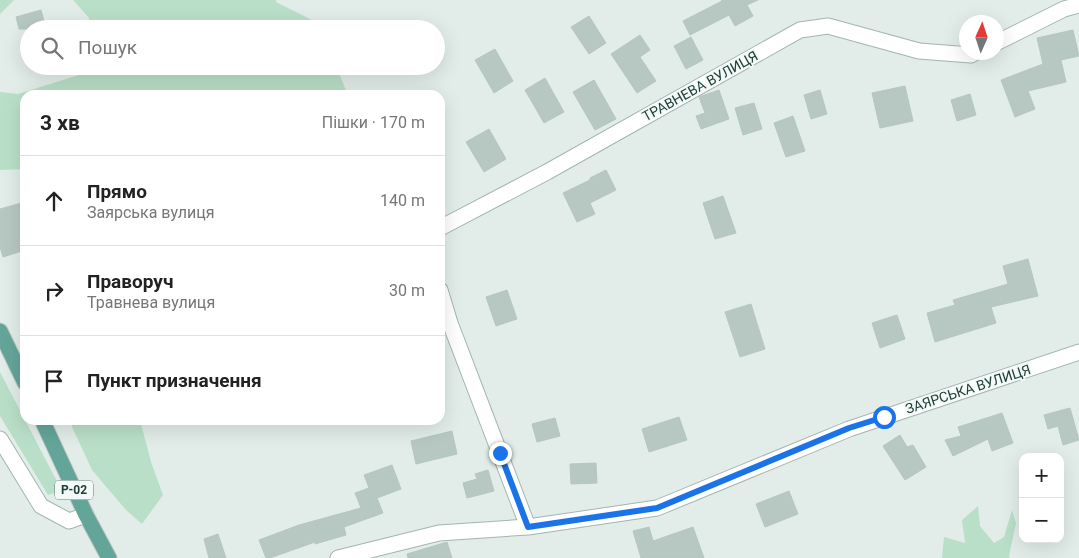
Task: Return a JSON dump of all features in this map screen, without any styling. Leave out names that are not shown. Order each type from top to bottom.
[{"type":"main road","points":[[0,331],[20,373]]},
{"type":"main road","name":"Р-02","points":[[44,425],[86,515],[109,558]]},
{"type":"street","points":[[1004,39],[1064,10],[1079,5]]},
{"type":"street","name":"ТРАВНЕВА ВУЛИЦЯ","points":[[445,225],[547,172],[800,30],[828,26],[919,51],[959,54]]},
{"type":"street","points":[[445,306],[528,527]]},
{"type":"street","name":"ЗАЯРСЬКА ВУЛИЦЯ","points":[[338,558],[439,534],[528,527],[657,508],[849,428],[1079,352]]},
{"type":"street","points":[[0,439],[41,506],[69,521],[86,515]]},
{"type":"green space","points":[[0,0],[14,0],[0,14]]},
{"type":"green space","points":[[73,0],[276,0],[276,2],[312,20],[89,20]]},
{"type":"green space","points":[[79,75],[340,75],[346,90],[31,90]]},
{"type":"green space","points":[[0,92],[20,93],[20,169],[0,170]]},
{"type":"green space","points":[[0,372],[20,410],[20,425],[28,425],[62,491],[48,495],[0,416]]},
{"type":"green space","points":[[72,425],[141,425],[151,462],[163,495],[142,524],[126,510],[92,470]]},
{"type":"green space","points":[[978,506],[980,526],[994,543],[1004,537],[1012,510],[1016,523],[1010,558],[942,558],[944,537],[965,543],[962,520]]},
{"type":"building","points":[[721,0],[758,0],[747,5],[753,16],[735,26],[729,15],[690,35],[683,21]]},
{"type":"building","points":[[41,10],[44,20],[20,20],[19,29],[16,17]]},
{"type":"building","points":[[589,16],[606,43],[589,54],[571,27]]},
{"type":"building","points":[[1073,30],[1079,56],[1061,60],[1066,82],[1028,91],[1035,109],[1015,117],[1001,80],[1043,64],[1037,38]]},
{"type":"building","points":[[640,35],[650,50],[640,57],[656,81],[637,93],[611,54]]},
{"type":"building","points":[[691,37],[703,60],[686,69],[674,46]]},
{"type":"building","points":[[495,49],[513,81],[494,93],[475,60]]},
{"type":"building","points":[[545,78],[564,112],[544,123],[525,90]]},
{"type":"building","points":[[594,80],[616,119],[595,130],[573,92]]},
{"type":"building","points":[[905,86],[913,121],[880,128],[872,93]]},
{"type":"building","points":[[719,90],[729,119],[701,129],[696,116],[705,113],[699,97]]},
{"type":"building","points":[[820,90],[827,114],[811,119],[804,95]]},
{"type":"building","points":[[970,94],[976,115],[957,121],[951,100]]},
{"type":"building","points":[[754,103],[762,129],[743,135],[735,108]]},
{"type":"building","points":[[793,116],[805,151],[786,157],[774,123]]},
{"type":"building","points":[[489,129],[506,159],[484,172],[466,142]]},
{"type":"building","points":[[606,170],[616,190],[590,203],[595,214],[577,222],[563,193]]},
{"type":"building","points":[[723,196],[736,233],[715,239],[703,203]]},
{"type":"building","points":[[20,203],[20,252],[3,257],[0,247],[0,209]]},
{"type":"building","points":[[1028,259],[1038,296],[991,307],[996,323],[935,342],[927,313],[955,305],[953,300],[1008,284],[1003,266]]},
{"type":"building","points":[[507,290],[517,319],[496,326],[486,297]]},
{"type":"building","points":[[751,304],[765,349],[740,357],[725,312]]},
{"type":"building","points":[[897,315],[905,339],[880,348],[872,323]]},
{"type":"building","points":[[1070,408],[1079,440],[1063,445],[1058,426],[1048,429],[1044,415]]},
{"type":"building","points":[[1002,413],[1013,443],[992,451],[988,439],[953,456],[945,440],[961,436],[958,427]]},
{"type":"building","points":[[679,417],[687,440],[649,452],[642,429]]},
{"type":"building","points":[[555,418],[560,436],[537,442],[532,424]]},
{"type":"building","points":[[452,431],[457,454],[416,464],[411,441]]},
{"type":"building","points":[[900,435],[907,447],[913,445],[926,467],[905,480],[883,446]]},
{"type":"building","points":[[596,463],[597,483],[571,484],[570,464]]},
{"type":"building","points":[[392,465],[401,489],[377,498],[383,513],[344,527],[346,535],[315,544],[315,542],[266,558],[259,540],[299,525],[361,508],[355,493],[369,488],[364,475]]},
{"type":"building","points":[[488,470],[494,491],[467,498],[463,483],[477,479],[475,474]]},
{"type":"building","points":[[789,491],[798,514],[765,527],[756,504]]},
{"type":"building","points":[[649,527],[653,541],[693,527],[704,558],[641,558],[633,531]]},
{"type":"building","points":[[218,534],[226,558],[209,558],[204,539]]},
{"type":"building","points":[[447,542],[452,558],[408,558],[407,554]]},
{"type":"route","points":[[500,453],[528,527],[657,508],[849,428],[884,417]]}]
